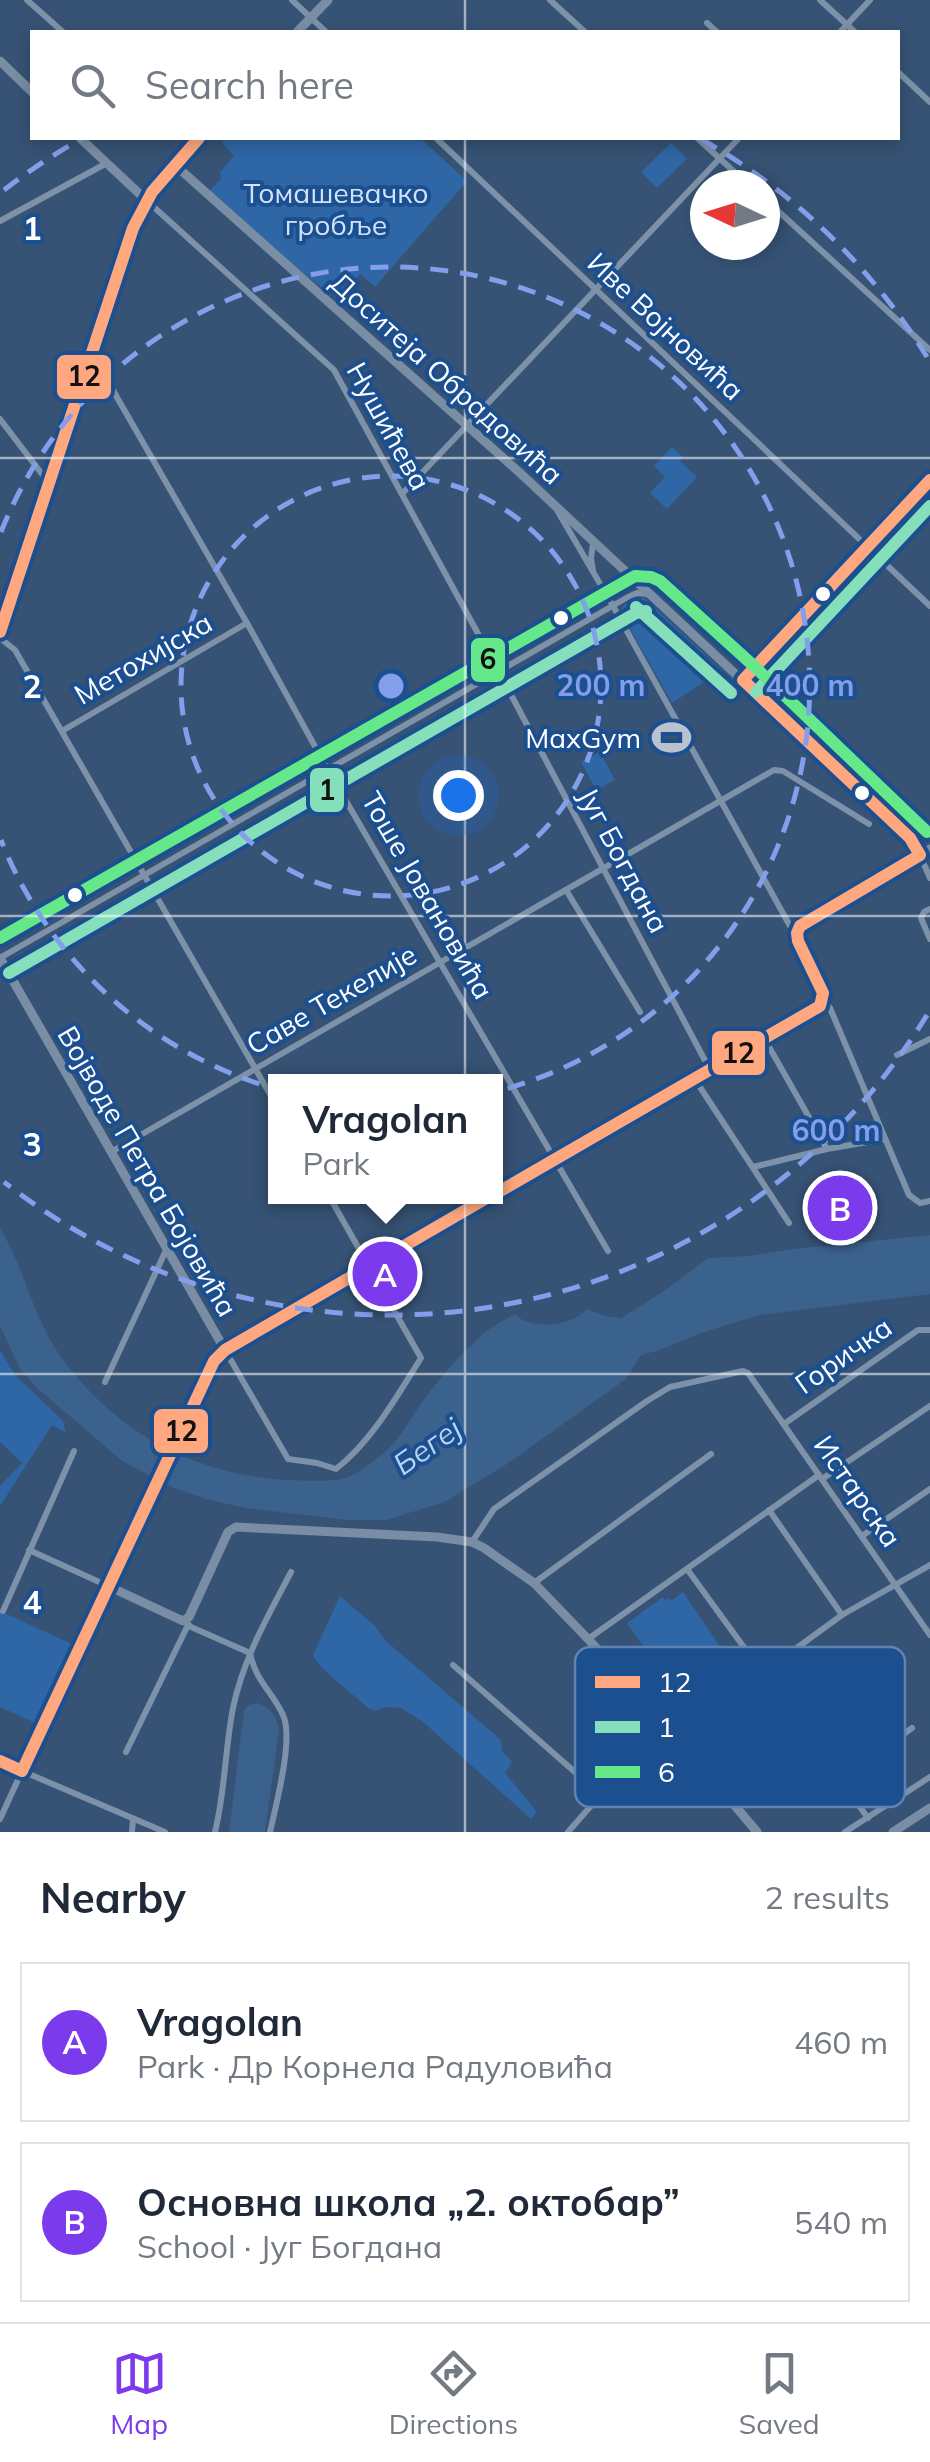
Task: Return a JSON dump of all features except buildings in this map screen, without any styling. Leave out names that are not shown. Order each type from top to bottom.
[{"type":"street","points":[[27,0],[61,30]]},
{"type":"street","points":[[292,0],[324,30]]},
{"type":"street","points":[[299,30],[328,0]]},
{"type":"street","points":[[550,0],[583,30]]},
{"type":"street","points":[[820,0],[853,30]]},
{"type":"street","points":[[842,30],[870,0]]},
{"type":"street","points":[[707,23],[715,30]]},
{"type":"street","points":[[0,61],[30,90]]},
{"type":"street","points":[[900,74],[930,102]]},
{"type":"street","points":[[82,140],[146,200]]},
{"type":"street","points":[[197,140],[146,200],[132,228],[0,635],[15,650],[268,1090]]},
{"type":"street","name":"Иве Војновића","points":[[438,140],[930,606]]},
{"type":"street","points":[[699,140],[732,170]]},
{"type":"street","points":[[402,494],[738,140]]},
{"type":"street","points":[[0,221],[107,163]]},
{"type":"street","name":"Доситеја Обрадовића","points":[[174,165],[554,504],[925,852]]},
{"type":"street","name":"Нушићева","points":[[146,200],[334,370],[499,672]]},
{"type":"street","points":[[780,213],[930,350]]},
{"type":"street","name":"Тоше Јовановића","points":[[92,352],[328,770],[608,1251]]},
{"type":"street","points":[[0,419],[49,482]]},
{"type":"street","points":[[743,680],[930,480]]},
{"type":"street","name":"Доситеја Обрадовића","points":[[554,504],[797,933]]},
{"type":"street","points":[[593,541],[590,559],[595,576]]},
{"type":"street","points":[[0,958],[632,594],[648,594]]},
{"type":"street","name":"Метохијска","points":[[62,731],[248,624]]},
{"type":"street","name":"Југ Богдана","points":[[499,672],[710,1070]]},
{"type":"street","name":"Саве Текелије","points":[[111,1152],[774,770],[783,770],[869,824]]},
{"type":"street","points":[[930,878],[925,852],[804,923],[797,933],[910,1195],[920,1203],[930,1201]]},
{"type":"street","points":[[566,890],[640,1012]]},
{"type":"street","points":[[930,910],[921,918],[930,940]]},
{"type":"street","name":"Војводе Петра Бојовића","points":[[0,958],[288,1459],[336,1470],[380,1421],[421,1358],[369,1266]]},
{"type":"street","points":[[503,1189],[820,1006],[824,1000]]},
{"type":"street","points":[[764,1038],[827,1149]]},
{"type":"street","points":[[897,1055],[930,1038]]},
{"type":"street","points":[[694,1078],[789,1223]]},
{"type":"street","points":[[753,1167],[885,1139]]},
{"type":"street","points":[[334,1204],[369,1266]]},
{"type":"street","points":[[0,1819],[214,1360],[477,1204]]},
{"type":"street","points":[[105,1382],[166,1248]]},
{"type":"street","name":"Горичка","points":[[784,1424],[918,1330],[930,1330]]},
{"type":"street","name":"Истарска","points":[[472,1542],[494,1509],[670,1386],[748,1373],[930,1635]]},
{"type":"street","points":[[588,1639],[769,1510],[930,1406]]},
{"type":"street","points":[[2,1610],[74,1451]]},
{"type":"street","points":[[534,1583],[711,1454]]},
{"type":"street","points":[[862,1536],[930,1488]]},
{"type":"street","points":[[769,1510],[842,1615]]},
{"type":"street","points":[[126,1752],[231,1529],[399,1534],[472,1542],[534,1583],[596,1647]]},
{"type":"street","points":[[30,1550],[250,1652]]},
{"type":"street","points":[[798,1647],[842,1615],[930,1565]]},
{"type":"street","points":[[687,1569],[744,1647]]},
{"type":"street","points":[[216,1832],[239,1685],[250,1652],[291,1572]]},
{"type":"street","points":[[250,1652],[262,1684],[287,1725],[270,1832]]},
{"type":"street","points":[[454,1665],[575,1773]]},
{"type":"street","points":[[239,1685],[262,1684]]},
{"type":"street","points":[[905,1733],[912,1728]]},
{"type":"street","points":[[0,1762],[164,1832]]},
{"type":"street","points":[[905,1794],[930,1777]]},
{"type":"street","points":[[568,1832],[590,1807]]},
{"type":"street","points":[[736,1807],[757,1832]]},
{"type":"street","points":[[860,1807],[868,1818]]},
{"type":"street","points":[[845,1832],[885,1807]]},
{"type":"street","points":[[893,1832],[930,1808]]},
{"type":"street","points":[[132,1832],[133,1820]]},
{"type":"green space","name":"Томашевачко гробље","points":[[422,140],[467,181],[375,287],[360,274],[338,299],[301,272],[209,191],[234,156],[221,142]]},
{"type":"green space","points":[[671,143],[687,159],[657,188],[641,172]]},
{"type":"green space","points":[[672,447],[697,477],[667,509],[650,493],[665,477],[654,466]]},
{"type":"green space","points":[[634,598],[644,598],[722,670],[672,703],[620,611]]},
{"type":"green space","points":[[600,752],[615,780],[596,790],[581,762]]},
{"type":"green space","points":[[0,1350],[15,1375],[63,1421],[66,1433],[52,1425],[0,1506],[0,1486],[22,1463],[0,1442]]},
{"type":"green space","points":[[683,1592],[720,1647],[644,1647],[627,1623],[663,1597],[671,1601]]},
{"type":"green space","points":[[340,1596],[501,1740],[502,1751],[512,1762],[505,1773],[537,1812],[531,1819],[422,1721],[401,1708],[368,1708],[322,1667],[313,1655]]},
{"type":"green space","points":[[0,1611],[72,1644],[35,1723],[0,1707]]},
{"type":"water","name":"Бегеј","points":[[0,1228],[52,1343],[107,1408],[133,1428],[190,1459],[254,1477],[288,1480],[343,1479],[368,1465],[391,1446],[466,1350],[490,1328],[515,1314],[541,1324],[562,1323],[587,1309],[621,1318],[708,1258],[930,1235],[930,1294],[759,1315],[641,1355],[626,1379],[507,1464],[445,1502],[386,1520],[347,1520],[245,1508],[206,1499],[174,1488],[122,1461],[20,1369],[0,1326]]},
{"type":"water","points":[[258,1703],[272,1713],[279,1730],[265,1832],[229,1832],[244,1710]]},
{"type":"transit line","name":"12","points":[[0,632],[133,228],[152,192],[197,140]]},
{"type":"transit line","name":"12","points":[[503,1189],[820,1006],[823,993],[798,941],[800,926],[920,855],[910,838],[743,680],[930,480]]},
{"type":"transit line","name":"1","points":[[756,692],[930,506]]},
{"type":"transit line","name":"6","points":[[0,938],[635,576],[660,581],[927,832]]},
{"type":"transit line","name":"1","points":[[636,607],[731,693]]},
{"type":"transit line","name":"1","points":[[9,973],[636,613],[646,611]]},
{"type":"transit line","name":"12","points":[[0,1761],[22,1771],[214,1361],[225,1350],[476,1204]]},
{"type":"place","name":"MaxGym","points":[[671,737]]},
{"type":"place","name":"Основна школа „2. октобар”","points":[[840,1208]]},
{"type":"place","name":"Vragolan","points":[[385,1274]]}]
